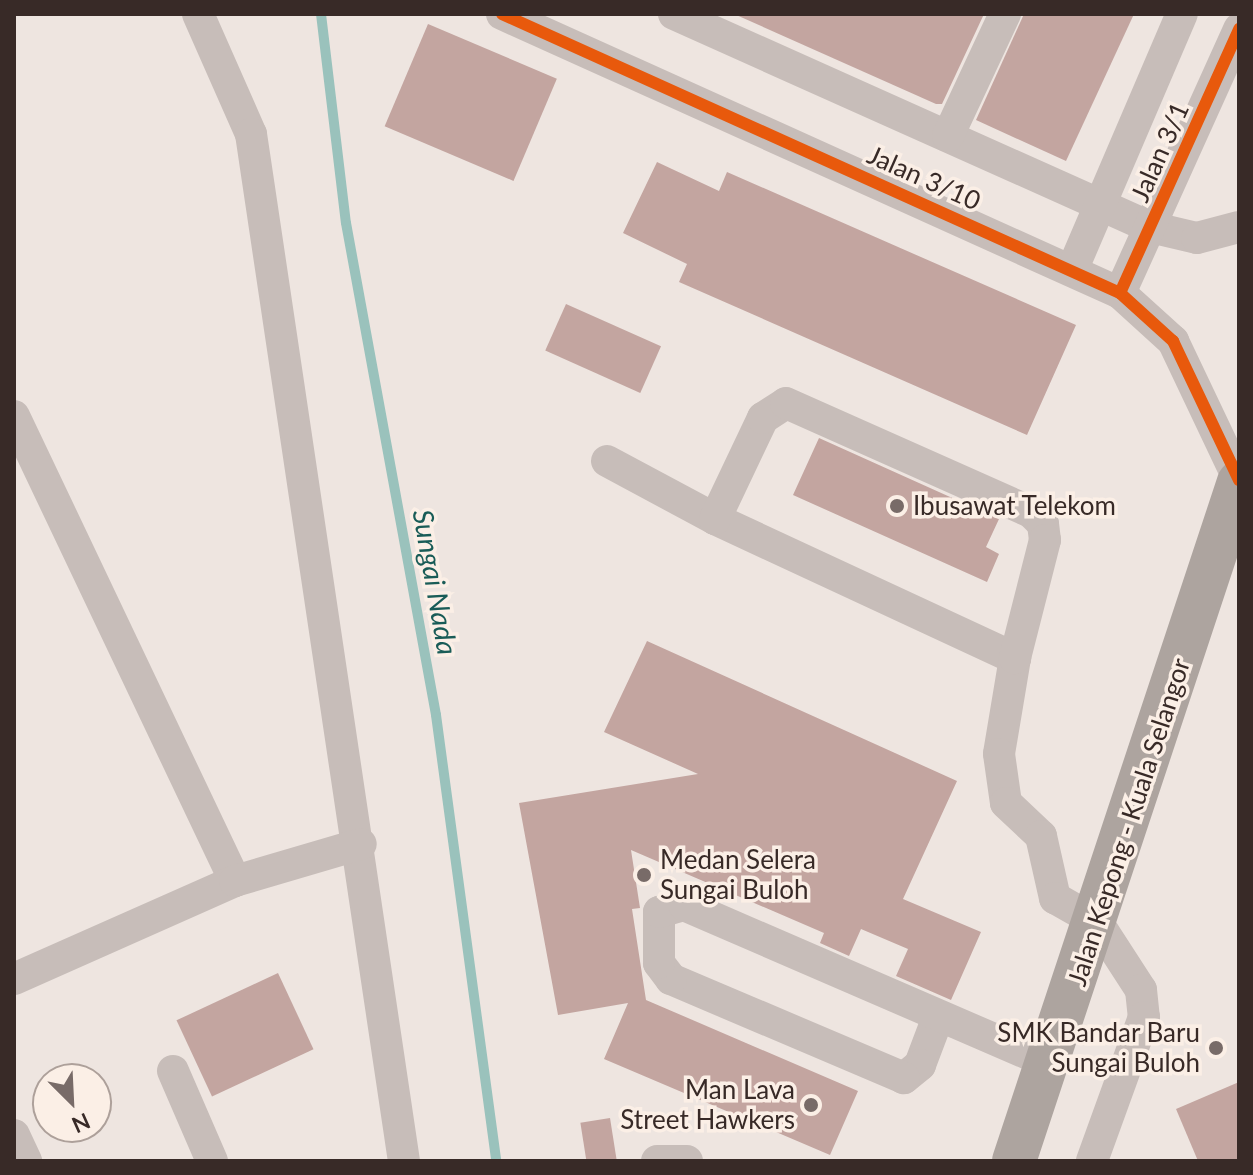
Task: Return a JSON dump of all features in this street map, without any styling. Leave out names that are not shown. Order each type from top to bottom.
[{"type":"highway","name":"Jalan Kepong - Kuala Selangor","points":[[1014,1161],[1097,922],[1239,481]]},
{"type":"street","points":[[198,14],[251,134],[361,844],[404,1161]]},
{"type":"street","name":"Jalan 3/10","points":[[502,14],[1073,268],[1120,293],[1173,341],[1239,481]]},
{"type":"street","name":"Jalan 3/10","points":[[674,14],[1150,227],[1197,238],[1239,227]]},
{"type":"street","points":[[948,136],[1005,14]]},
{"type":"street","name":"Jalan 3/1","points":[[1073,268],[1182,14]]},
{"type":"street","name":"Jalan 3/1","points":[[1120,293],[1239,29]]},
{"type":"street","points":[[715,519],[763,418],[786,403],[1031,512],[1043,524],[1045,540],[1015,658],[999,754],[1006,803],[1041,836],[1055,898],[1097,922],[1141,990],[1144,1017],[1092,1161]]},
{"type":"street","points":[[14,416],[235,881]]},
{"type":"street","points":[[607,461],[715,519],[1015,658]]},
{"type":"street","points":[[14,979],[235,881],[361,844]]},
{"type":"street","points":[[938,1017],[920,1065],[904,1078],[671,979],[659,963],[659,912],[684,905],[1049,1063]]},
{"type":"street","points":[[173,1071],[212,1161]]},
{"type":"street","points":[[14,1135],[26,1161]]},
{"type":"street","points":[[657,1161],[687,1161]]},
{"type":"building","points":[[734,14],[984,14],[942,104],[936,104]]},
{"type":"building","points":[[1024,14],[1134,14],[1066,161],[976,120]]},
{"type":"building","points":[[428,24],[557,79],[513,181],[385,126]]},
{"type":"building","points":[[657,162],[719,191],[727,172],[1076,325],[1027,435],[679,282],[687,264],[623,233]]},
{"type":"building","points":[[566,304],[661,346],[640,393],[545,351]]},
{"type":"building","name":"Ibusawat Telekom","points":[[819,438],[999,519],[986,547],[999,554],[987,582],[793,495]]},
{"type":"building","points":[[647,641],[957,781],[903,899],[981,932],[951,1000],[896,976],[908,949],[861,929],[849,956],[820,943],[824,933],[631,850],[640,908],[632,909],[646,1000],[858,1091],[830,1155],[604,1059],[628,1003],[558,1015],[519,803],[698,774],[604,732]]},
{"type":"building","points":[[278,973],[313,1049],[212,1096],[176,1020]]},
{"type":"building","points":[[1239,1082],[1239,1161],[1198,1161],[1176,1109]]},
{"type":"building","points":[[610,1118],[617,1161],[586,1161],[580,1123]]},
{"type":"waterway","name":"Sungai Nada","points":[[321,14],[346,223],[436,715],[496,1161]]},
{"type":"cycle path","points":[[502,14],[1120,293],[1173,341],[1239,480]]},
{"type":"cycle path","points":[[1120,293],[1239,29]]},
{"type":"place","name":"Ibusawat Telekom","points":[[897,506]]},
{"type":"place","name":"Medan Selera Sungai Buloh","points":[[644,875]]},
{"type":"place","name":"SMK Bandar Baru Sungai Buloh","points":[[1216,1048]]},
{"type":"place","name":"Man Lava Street Hawkers","points":[[811,1105]]}]
